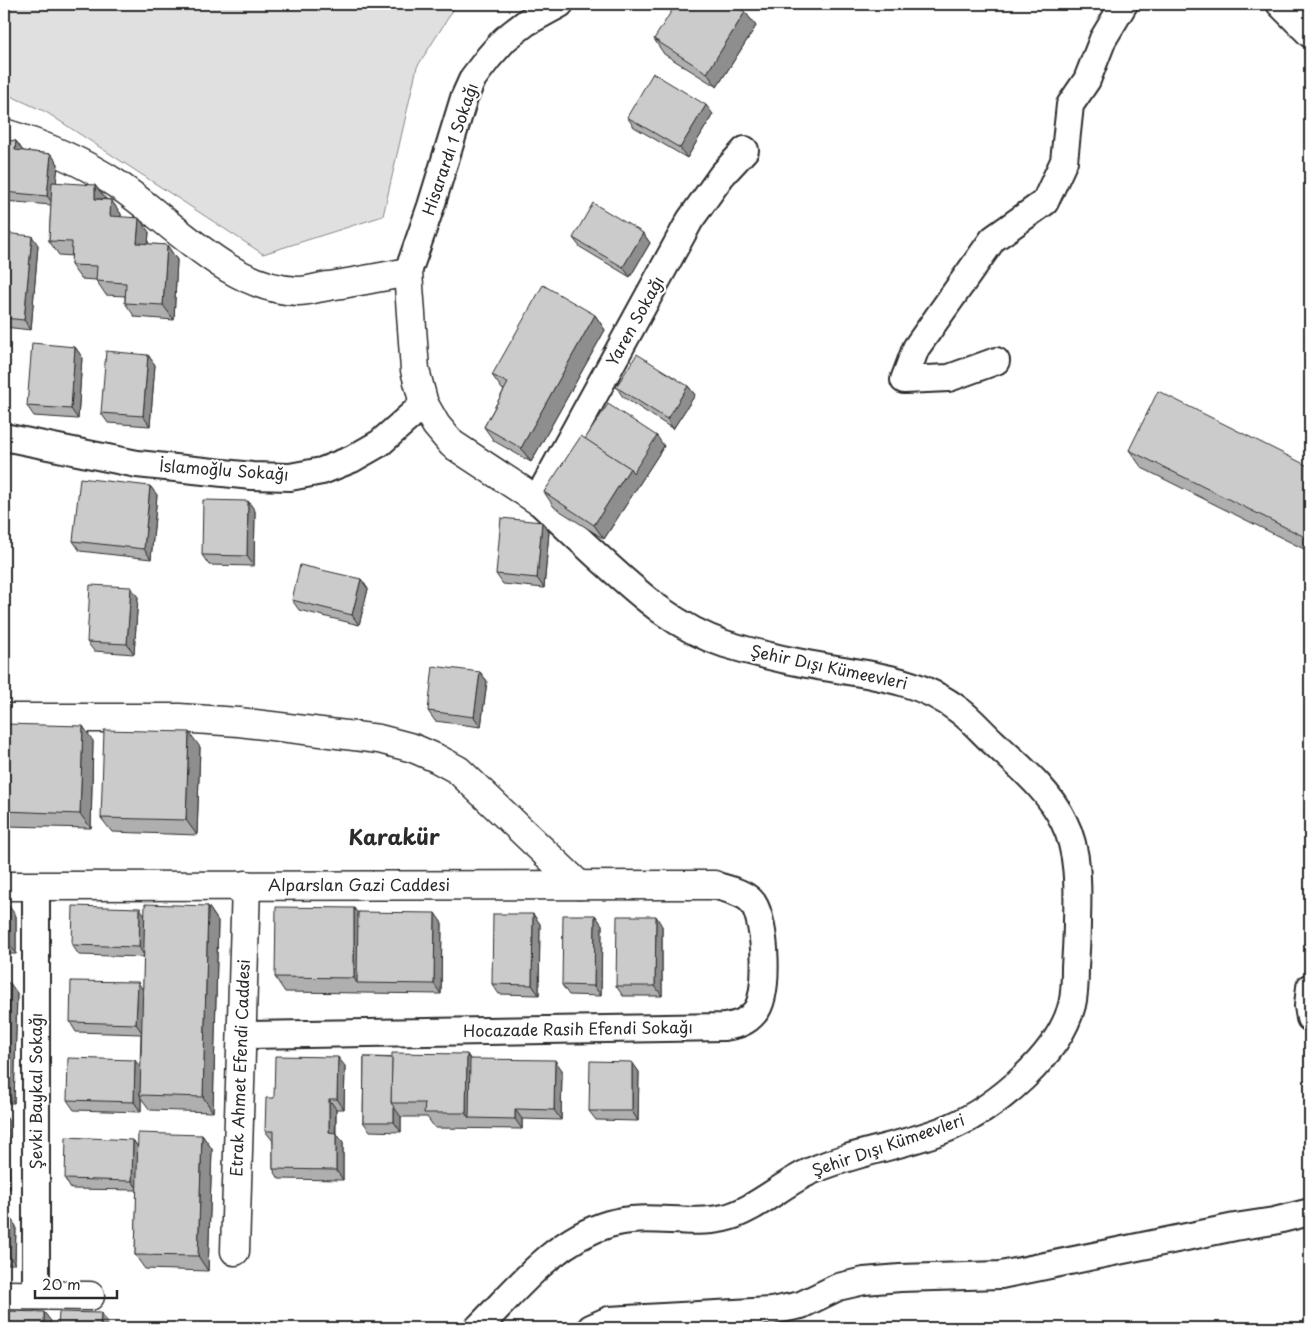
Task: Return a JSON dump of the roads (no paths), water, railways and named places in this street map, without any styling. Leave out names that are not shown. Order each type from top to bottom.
[{"type":"street","name":"Hisarardı 1 Sokağı","points":[[408,272],[431,206],[464,98],[473,78],[488,57],[505,39],[527,22],[560,4]]},
{"type":"street","points":[[996,361],[948,378],[904,380],[916,348],[993,239],[1046,202],[1064,161],[1070,105],[1086,80],[1103,39],[1124,4]]},
{"type":"street","points":[[1280,4],[1310,34]]},
{"type":"street","points":[[4,133],[34,142],[70,157],[115,183],[220,263],[247,279],[271,287],[300,291],[408,272],[415,370],[424,404],[436,425],[452,444],[537,500]]},
{"type":"street","name":"Yaren Sokağı","points":[[537,500],[690,220],[722,175],[745,150]]},
{"type":"street","name":"İslamoğlu Sokağı","points":[[4,437],[137,464],[252,476],[290,477],[322,471],[352,459],[380,443],[424,404]]},
{"type":"street","name":"Şehir Dışı Kümeevleri","points":[[478,1328],[541,1263],[571,1240],[609,1224],[640,1219],[701,1220],[726,1218],[747,1209],[810,1171],[950,1128],[975,1115],[999,1100],[1056,1040],[1066,1023],[1074,1000],[1078,902],[1072,844],[1065,823],[1049,797],[968,718],[941,698],[919,687],[876,675],[763,654],[722,643],[694,630],[648,602],[537,500]]},
{"type":"street","points":[[4,718],[179,718],[239,722],[369,738],[413,748],[458,770],[579,885]]},
{"type":"street","name":"Etrak Ahmet Efendi Caddesi","points":[[235,1251],[246,885]]},
{"type":"street","name":"Alparslan Gazi Caddesi","points":[[4,886],[714,885]]},
{"type":"street","name":"Hocazade Rasih Efendi Sokağı","points":[[242,1035],[714,1027],[742,1024],[756,1011],[762,992],[764,952],[760,918],[752,902],[737,892],[714,885]]},
{"type":"street","name":"Şevki Baykal Sokağı","points":[[36,886],[36,1296]]},
{"type":"street","points":[[1310,987],[1308,1006],[1310,1018]]},
{"type":"street","points":[[591,1328],[609,1320],[772,1311],[800,1305],[838,1287],[864,1281],[1001,1275],[1234,1227],[1274,1221],[1310,1212]]},
{"type":"street","points":[[4,1296],[90,1296]]},
{"type":"district","name":"Karakür","points":[[394,838]]}]
